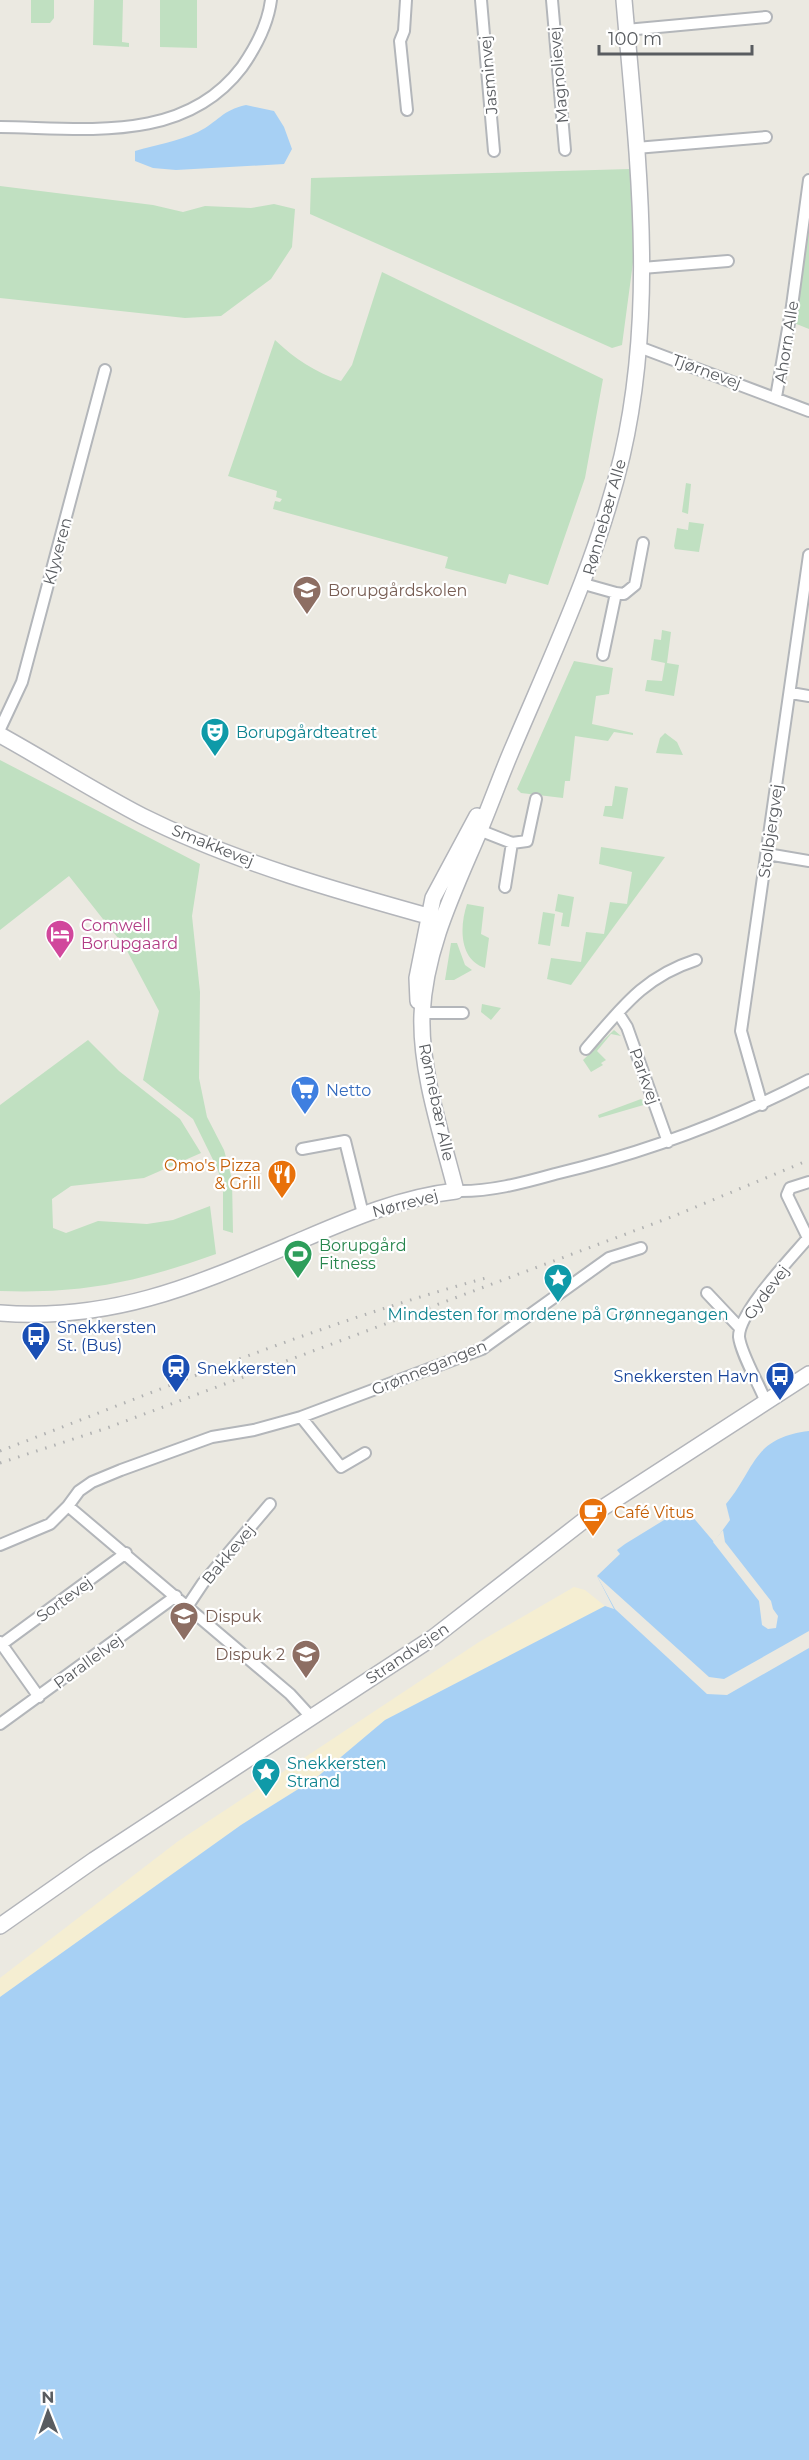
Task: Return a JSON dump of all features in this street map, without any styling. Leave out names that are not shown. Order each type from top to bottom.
[{"type":"main road","name":"Rønnebær Alle","points":[[456,1191],[426,1065],[422,1013],[417,997],[417,978],[435,918],[438,888],[475,829],[584,584],[622,454],[639,347],[643,231],[624,0]]},
{"type":"main road","name":"Smakkevej","points":[[0,735],[143,816],[201,841],[263,866],[435,918]]},
{"type":"main road","name":"Nørrevej","points":[[0,1313],[98,1311],[136,1303],[227,1271],[363,1214],[404,1201],[456,1191]]},
{"type":"main road","name":"Strandvejen","points":[[0,1926],[94,1860],[434,1636],[587,1518],[809,1374]]},
{"type":"street","points":[[0,127],[143,126],[169,120],[193,109],[235,76],[251,55],[263,32],[271,0]]},
{"type":"street","points":[[406,0],[400,41],[407,110]]},
{"type":"street","name":"Jasminvej","points":[[481,0],[494,151]]},
{"type":"street","name":"Magnolievej","points":[[552,0],[565,150]]},
{"type":"street","points":[[626,30],[766,17]]},
{"type":"street","points":[[636,148],[766,137]]},
{"type":"street","name":"Ahorn Alle","points":[[777,397],[809,180]]},
{"type":"street","points":[[642,268],[728,261]]},
{"type":"street","name":"Tjørnevej","points":[[639,347],[777,397],[809,411]]},
{"type":"street","name":"Klyveren","points":[[0,729],[22,682],[105,370]]},
{"type":"street","points":[[584,584],[624,594],[635,585],[643,543]]},
{"type":"street","name":"Stolbjergvej","points":[[762,1105],[741,1031],[809,555]]},
{"type":"street","points":[[603,655],[616,593]]},
{"type":"street","points":[[790,693],[809,696]]},
{"type":"street","points":[[475,829],[512,843],[527,841],[536,799]]},
{"type":"street","points":[[505,887],[512,843]]},
{"type":"street","points":[[767,854],[809,861]]},
{"type":"street","points":[[585,1049],[637,990],[655,977],[696,960]]},
{"type":"street","points":[[422,1013],[463,1013]]},
{"type":"street","name":"Parkvej","points":[[618,1013],[627,1027],[668,1142]]},
{"type":"street","name":"Nørrevej","points":[[456,1191],[493,1188],[531,1180],[668,1142],[762,1105],[809,1080]]},
{"type":"street","points":[[302,1149],[345,1141],[363,1214]]},
{"type":"street","name":"Gydevej","points":[[766,1402],[739,1339],[740,1328],[772,1280],[808,1238],[788,1195],[790,1188],[809,1182]]},
{"type":"street","name":"Grønnegangen","points":[[0,1545],[34,1533],[50,1524],[80,1491],[92,1482],[212,1437],[254,1430],[301,1417],[482,1349],[609,1258],[641,1248]]},
{"type":"street","points":[[707,1293],[740,1328]]},
{"type":"street","points":[[301,1417],[340,1467],[365,1453]]},
{"type":"street","name":"Bakkevej","points":[[187,1606],[202,1583],[270,1504]]},
{"type":"street","points":[[68,1506],[290,1694],[311,1717]]},
{"type":"street","name":"Sortevej","points":[[1,1643],[126,1553]]},
{"type":"street","name":"Parallelvej","points":[[0,1724],[176,1596]]},
{"type":"street","points":[[1,1643],[39,1696]]},
{"type":"green space","points":[[31,0],[54,0],[54,18],[50,23],[31,23]]},
{"type":"green space","points":[[94,0],[123,0],[122,42],[129,43],[129,47],[93,45]]},
{"type":"green space","points":[[160,0],[197,0],[197,48],[160,47]]},
{"type":"green space","points":[[630,169],[634,255],[622,345],[612,348],[310,214],[311,178]]},
{"type":"green space","points":[[0,186],[153,205],[183,212],[205,206],[251,208],[274,204],[295,209],[292,247],[271,279],[221,316],[185,318],[0,298]]},
{"type":"green space","points":[[809,217],[809,329],[794,323]]},
{"type":"green space","points":[[382,272],[603,379],[585,478],[548,585],[509,574],[506,584],[445,568],[448,557],[273,509],[275,501],[280,502],[282,499],[276,497],[277,491],[228,476],[275,340],[306,364],[341,381],[352,365]]},
{"type":"green space","points":[[686,483],[691,484],[688,514],[682,512]]},
{"type":"green space","points":[[689,522],[704,524],[699,552],[675,549],[674,546],[677,528],[688,530]]},
{"type":"green space","points":[[662,630],[671,632],[667,663],[679,665],[674,696],[645,691],[647,680],[662,681],[665,663],[651,660],[654,639],[661,640]]},
{"type":"green space","points":[[574,661],[613,668],[609,694],[596,696],[592,724],[633,733],[633,735],[614,732],[608,741],[575,736],[570,781],[565,781],[563,798],[521,793],[517,789]]},
{"type":"green space","points":[[665,733],[677,742],[683,755],[656,753],[660,738]]},
{"type":"green space","points":[[0,760],[200,864],[192,916],[200,992],[199,1078],[207,1117],[224,1150],[232,1179],[233,1233],[223,1230],[223,1189],[218,1170],[193,1119],[143,1080],[159,1011],[125,947],[69,876],[0,930]]},
{"type":"green space","points":[[615,786],[628,788],[623,819],[603,816],[605,806],[612,806]]},
{"type":"green space","points":[[601,847],[665,857],[571,985],[547,979],[551,958],[581,962],[586,932],[604,934],[610,902],[627,904],[632,872],[599,864]]},
{"type":"green space","points":[[558,894],[574,897],[569,927],[561,926],[563,913],[555,911]]},
{"type":"green space","points":[[467,904],[484,907],[481,934],[489,938],[485,968],[476,964],[470,957],[463,941],[462,931]]},
{"type":"green space","points":[[543,912],[555,914],[550,946],[538,944]]},
{"type":"green space","points":[[451,943],[457,943],[465,965],[472,970],[454,980],[445,980]]},
{"type":"green space","points":[[482,1004],[501,1008],[491,1020],[481,1012]]},
{"type":"green space","points":[[614,1030],[621,1036],[611,1034],[597,1051],[606,1060],[601,1063],[603,1065],[591,1072],[583,1060]]},
{"type":"green space","points":[[88,1040],[119,1071],[180,1119],[201,1153],[144,1178],[71,1186],[52,1199],[53,1228],[66,1233],[98,1221],[147,1224],[173,1220],[210,1206],[216,1254],[161,1272],[110,1284],[58,1290],[0,1291],[0,1105]]},
{"type":"green space","points":[[641,1099],[647,1104],[599,1118],[598,1115]]},
{"type":"sand","name":"Snekkersten Strand","points":[[574,1587],[585,1590],[605,1606],[385,1720],[316,1778],[241,1825],[0,1997],[0,1978],[177,1842],[479,1642]]},
{"type":"water","points":[[246,105],[274,111],[284,127],[292,149],[284,164],[176,170],[153,168],[135,161],[135,151],[198,132],[231,110]]},
{"type":"water","points":[[809,1431],[809,2460],[0,2460],[0,1997],[241,1825],[316,1778],[385,1720],[605,1606],[614,1609],[597,1576],[620,1554],[617,1550],[625,1544],[682,1509],[686,1509],[714,1542],[730,1520],[726,1504],[757,1457],[776,1440]]},
{"type":"pier","points":[[723,1530],[725,1542],[771,1601],[778,1616],[776,1628],[768,1629],[762,1625],[759,1601],[713,1542]]},
{"type":"pier","points":[[597,1576],[709,1677],[724,1679],[809,1631],[809,1648],[727,1695],[707,1694],[615,1609]]},
{"type":"railway","points":[[0,1463],[107,1428],[674,1216],[809,1160]]},
{"type":"railway","points":[[0,1451],[301,1336],[486,1278]]},
{"type":"place","name":"Borupgårdskolen","points":[[307,616]]},
{"type":"place","name":"Borupgårdteatret","points":[[215,758]]},
{"type":"place","name":"Comwell Borupgaard","points":[[60,960]]},
{"type":"place","name":"Netto","points":[[305,1116]]},
{"type":"place","name":"Omo's Pizza & Grill","points":[[282,1200]]},
{"type":"place","name":"Borupgård Fitness","points":[[298,1280]]},
{"type":"place","name":"Mindesten for mordene på Grønnegangen","points":[[558,1304]]},
{"type":"place","name":"Snekkersten St. (Bus)","points":[[36,1362]]},
{"type":"place","name":"Snekkersten","points":[[176,1394]]},
{"type":"place","name":"Snekkersten Havn","points":[[780,1402]]},
{"type":"place","name":"Café Vitus","points":[[593,1538]]},
{"type":"place","name":"Dispuk","points":[[184,1642]]},
{"type":"place","name":"Dispuk 2","points":[[306,1680]]},
{"type":"place","name":"Snekkersten Strand","points":[[266,1798]]}]
